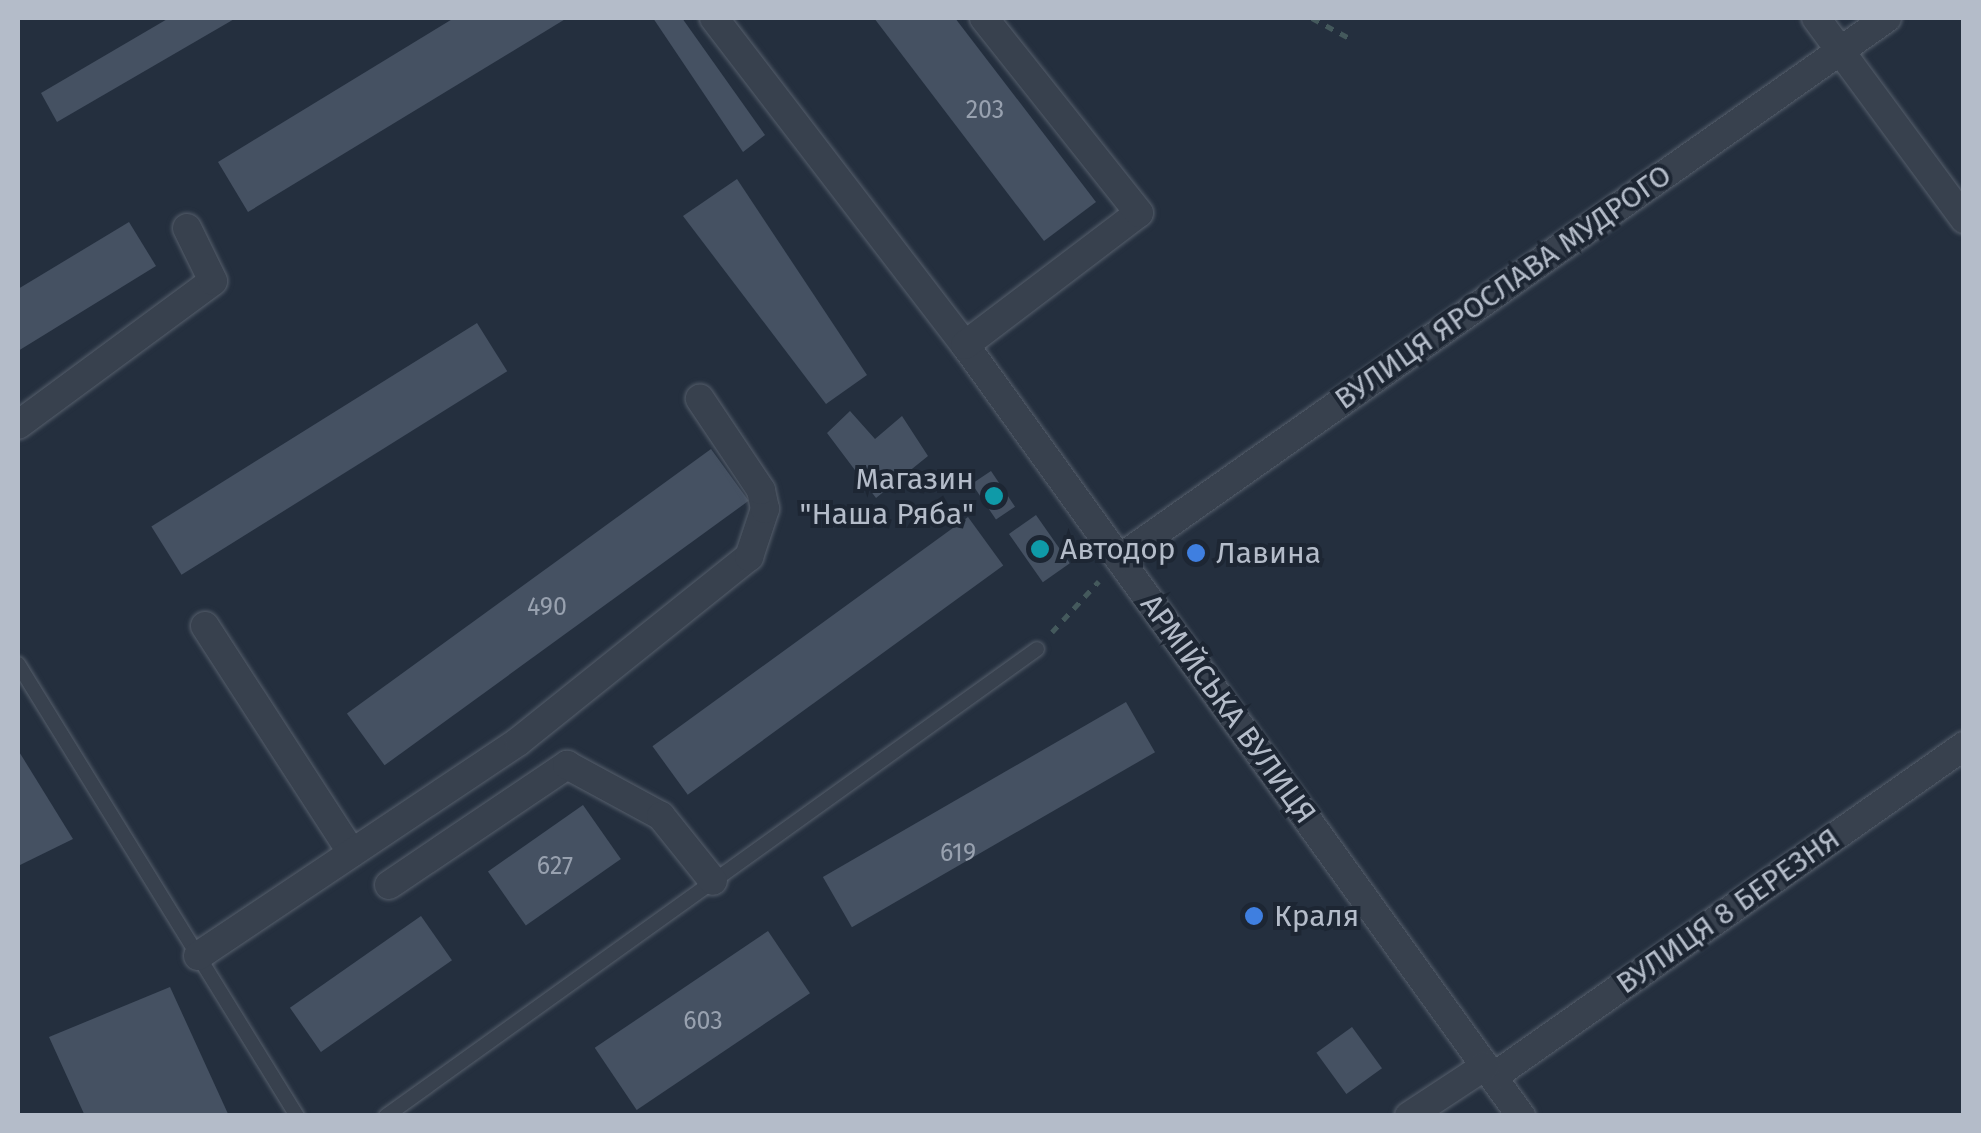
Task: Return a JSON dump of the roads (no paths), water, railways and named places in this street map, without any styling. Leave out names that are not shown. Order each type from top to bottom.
[{"type":"street","name":"АРМІЙСЬКА ВУЛИЦЯ","points":[[714,18],[965,344],[1521,1116]]},
{"type":"street","points":[[965,344],[1139,213],[984,18]]},
{"type":"street","points":[[1816,18],[1964,219]]},
{"type":"street","name":"ВУЛИЦЯ ЯРОСЛАВА МУДРОГО","points":[[1120,558],[1887,18]]},
{"type":"street","points":[[18,425],[214,280],[187,228]]},
{"type":"street","points":[[198,956],[518,741],[749,557],[765,509],[761,490],[700,400]]},
{"type":"street","points":[[206,626],[352,853]]},
{"type":"street","name":"ВУЛИЦЯ 8 БЕРЕЗНЯ","points":[[1409,1116],[1489,1072],[1964,746]]},
{"type":"street","points":[[389,884],[567,765],[660,816],[713,881]]},
{"type":"lane","points":[[386,1116],[1036,649]]},
{"type":"lane","points":[[18,664],[297,1116]]},
{"type":"place","name":"Магазин \"Наша Ряба\"","points":[[994,496]]},
{"type":"place","name":"Автодор","points":[[1040,549]]},
{"type":"place","name":"Лавина","points":[[1196,553]]},
{"type":"place","name":"Краля","points":[[1254,916]]}]
